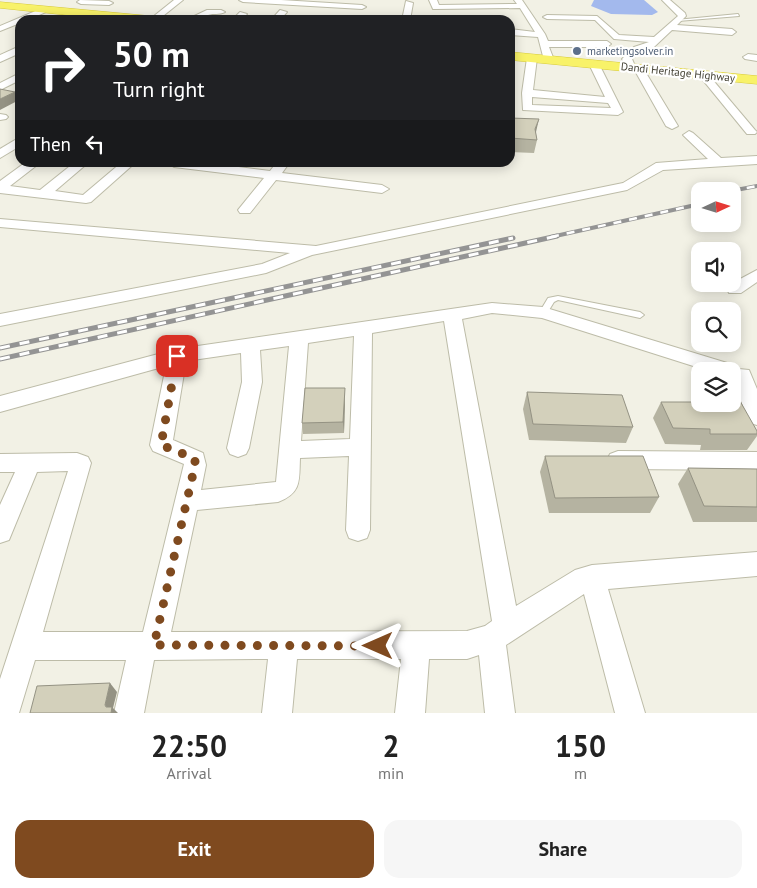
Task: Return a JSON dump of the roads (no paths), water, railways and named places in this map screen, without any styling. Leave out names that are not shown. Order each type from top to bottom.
[{"type":"highway","points":[[0,5],[98,15]]},
{"type":"highway","name":"Dandi Heritage Highway","points":[[515,56],[757,80]]},
{"type":"street","points":[[159,15],[179,0]]},
{"type":"street","points":[[243,0],[340,3],[362,7]]},
{"type":"street","points":[[433,0],[436,7],[479,3],[523,4],[528,15],[541,32],[549,60]]},
{"type":"street","points":[[666,0],[682,16],[651,45],[631,54],[627,59],[672,126]]},
{"type":"street","points":[[62,11],[82,1],[109,4]]},
{"type":"street","points":[[407,15],[409,3]]},
{"type":"street","points":[[31,15],[45,9]]},
{"type":"street","points":[[201,15],[207,12],[220,12]]},
{"type":"street","points":[[447,15],[528,15]]},
{"type":"street","points":[[547,18],[597,18],[617,37],[655,40]]},
{"type":"street","points":[[0,29],[15,22]]},
{"type":"street","points":[[515,32],[541,32],[578,24]]},
{"type":"street","points":[[669,28],[732,32]]},
{"type":"street","points":[[541,32],[595,44],[607,44]]},
{"type":"street","points":[[532,58],[526,107],[530,109],[618,112],[614,101],[592,64],[595,44]]},
{"type":"street","points":[[0,59],[15,52]]},
{"type":"street","points":[[703,74],[751,132]]},
{"type":"street","points":[[0,87],[15,79]]},
{"type":"street","points":[[527,93],[614,101]]},
{"type":"street","points":[[689,135],[718,162]]},
{"type":"street","points":[[0,154],[10,144]]},
{"type":"street","points":[[0,320],[266,268],[307,252],[336,248],[627,186],[660,166],[757,160]]},
{"type":"street","points":[[0,188],[28,167]]},
{"type":"street","points":[[44,194],[77,167]]},
{"type":"street","points":[[0,188],[86,199],[124,167]]},
{"type":"street","points":[[204,167],[382,189]]},
{"type":"street","points":[[245,210],[280,167]]},
{"type":"street","points":[[0,223],[141,234],[307,252]]},
{"type":"street","points":[[741,286],[757,274]]},
{"type":"street","points":[[0,404],[177,356],[492,308],[543,313],[701,362]]},
{"type":"street","points":[[452,314],[499,634],[500,713]]},
{"type":"street","points":[[358,530],[363,329]]},
{"type":"street","points":[[187,501],[278,492],[284,489],[287,484],[299,338]]},
{"type":"street","points":[[238,448],[252,382],[250,345]]},
{"type":"street","points":[[129,713],[149,646],[195,465],[195,459],[161,445],[177,356]]},
{"type":"street","points":[[741,377],[757,417]]},
{"type":"street","points":[[290,450],[360,447]]},
{"type":"street","points":[[599,460],[757,462]]},
{"type":"street","points":[[0,463],[80,463],[4,713]]},
{"type":"street","points":[[0,532],[30,463]]},
{"type":"street","points":[[25,646],[416,646],[478,643],[499,634],[584,579],[757,564]]},
{"type":"street","points":[[592,577],[630,713]]},
{"type":"street","points":[[277,713],[284,645]]},
{"type":"street","points":[[410,713],[416,646]]},
{"type":"lane","points":[[678,20],[738,15]]},
{"type":"lane","points":[[543,313],[552,300],[558,298],[640,315]]},
{"type":"water","points":[[594,0],[644,0],[658,12],[652,15],[611,14],[591,6]]},
{"type":"railway","points":[[741,189],[757,186]]},
{"type":"railway","points":[[551,237],[691,206]]},
{"type":"railway","points":[[0,359],[557,236]]},
{"type":"railway","points":[[0,348],[513,238]]},
{"type":"place","name":"marketingsolver.in","points":[[577,51]]}]
